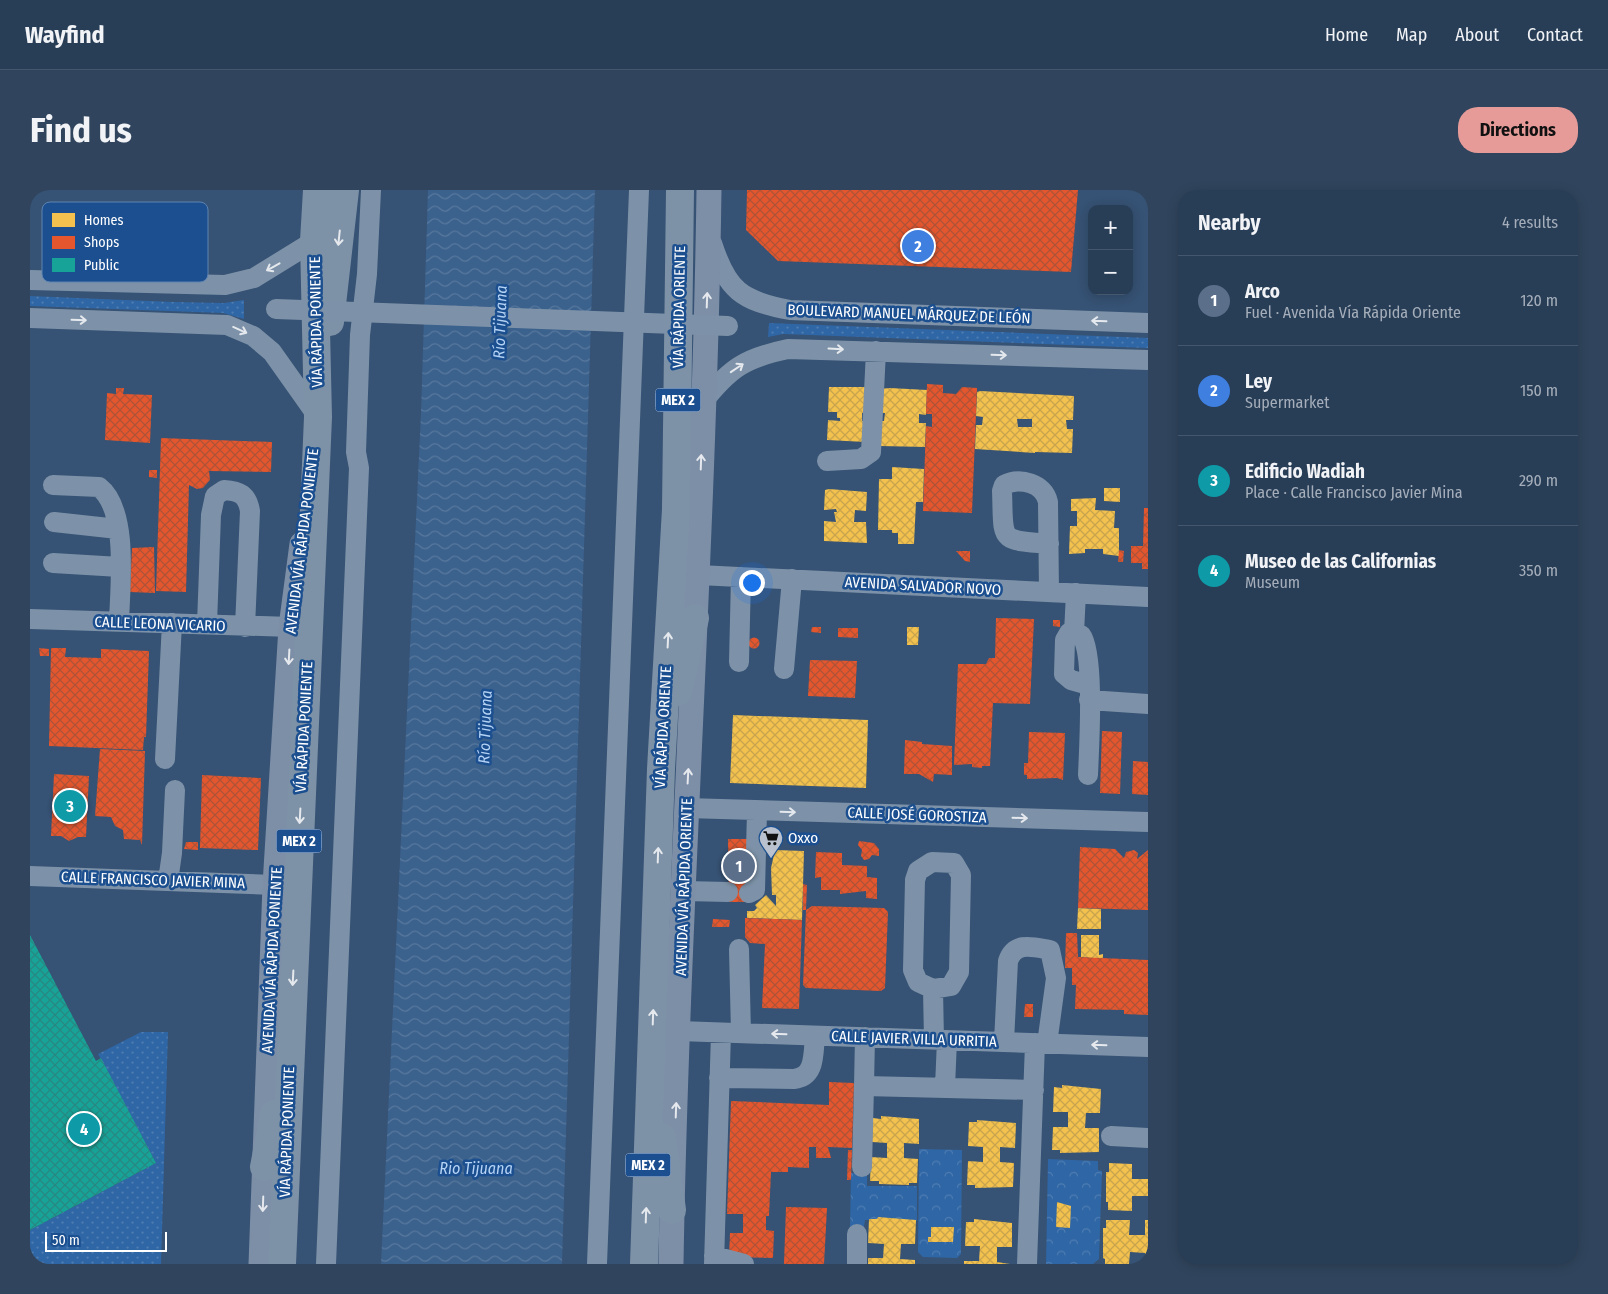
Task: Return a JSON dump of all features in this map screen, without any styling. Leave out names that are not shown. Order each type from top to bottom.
[{"type":"highway","points":[[318,417],[345,190]]},
{"type":"highway","points":[[669,190],[670,609]]},
{"type":"highway","name":"VÍA RÁPIDA ORIENTE","points":[[644,1264],[661,769],[676,509],[680,190]]},
{"type":"highway","name":"VÍA RÁPIDA PONIENTE","points":[[282,1264],[291,1014],[318,417],[313,198]]},
{"type":"highway","points":[[661,769],[695,618]]},
{"type":"highway","points":[[264,1167],[291,1014]]},
{"type":"highway","points":[[651,1066],[672,1210]]},
{"type":"main road","name":"VÍA RÁPIDA ORIENTE","points":[[700,511],[710,190]]},
{"type":"main road","name":"AVENIDA VÍA RÁPIDA PONIENTE","points":[[261,1264],[275,885],[291,626],[318,417]]},
{"type":"main road","name":"AVENIDA VÍA RÁPIDA ORIENTE","points":[[671,1264],[686,808],[695,618],[699,576],[700,511]]},
{"type":"street","points":[[326,1264],[359,468],[356,452],[360,335],[367,274],[371,190]]},
{"type":"street","points":[[597,1264],[639,190]]},
{"type":"street","name":"BOULEVARD MANUEL MÁRQUEZ DE LEÓN","points":[[709,235],[721,272],[740,293],[762,305],[790,310],[1148,323]]},
{"type":"street","points":[[108,282],[225,285],[254,278],[314,241]]},
{"type":"street","points":[[276,309],[728,326]]},
{"type":"street","points":[[30,318],[227,324],[253,336],[272,352],[318,417]]},
{"type":"street","points":[[703,402],[722,378],[740,365],[762,354],[788,349],[808,348],[876,352],[1148,360]]},
{"type":"street","points":[[827,461],[861,460],[870,452],[876,352]]},
{"type":"street","points":[[53,485],[99,487],[110,498],[118,529],[120,567],[119,622]]},
{"type":"street","points":[[207,624],[211,515],[215,496],[224,490],[242,494],[248,502],[250,510],[245,627]]},
{"type":"street","points":[[54,522],[118,529]]},
{"type":"street","points":[[1049,544],[1049,592]]},
{"type":"street","points":[[54,562],[120,567]]},
{"type":"street","name":"AVENIDA SALVADOR NOVO","points":[[699,576],[1148,597]]},
{"type":"street","points":[[739,662],[741,577]]},
{"type":"street","points":[[784,669],[792,579]]},
{"type":"street","points":[[1076,593],[1074,633],[1081,635],[1085,642],[1089,692],[1088,775]]},
{"type":"street","name":"CALLE LEONA VICARIO","points":[[30,620],[207,624],[245,627],[291,626]]},
{"type":"street","points":[[166,759],[172,623]]},
{"type":"street","points":[[1089,692],[1148,704]]},
{"type":"street","points":[[168,881],[172,853],[175,790]]},
{"type":"street","name":"CALLE JOSÉ GOROSTIZA","points":[[686,808],[1148,822]]},
{"type":"street","points":[[749,893],[755,890],[756,811]]},
{"type":"street","points":[[946,862],[954,864],[961,875],[959,972],[951,986],[933,989],[918,982],[913,970],[915,880],[918,871],[925,866],[946,862]]},
{"type":"street","name":"CALLE FRANCISCO JAVIER MINA","points":[[30,876],[275,885]]},
{"type":"street","points":[[684,890],[728,892]]},
{"type":"street","points":[[1004,1042],[1008,961],[1011,954],[1017,948],[1026,946],[1050,950],[1056,978],[1041,1043],[1034,1090],[1026,1264]]},
{"type":"street","points":[[739,949],[731,1033],[719,1078],[714,1260],[744,1264]]},
{"type":"street","points":[[933,989],[946,1087]]},
{"type":"street","name":"CALLE JAVIER VILLA URRITIA","points":[[679,1031],[1148,1047]]},
{"type":"street","points":[[719,1078],[794,1079],[804,1076],[812,1065],[815,1036]]},
{"type":"street","points":[[862,1167],[865,1038]]},
{"type":"street","points":[[864,1086],[1034,1090]]},
{"type":"street","points":[[1111,1136],[1148,1138]]},
{"type":"street","points":[[857,1264],[858,1234]]},
{"type":"green space","points":[[30,296],[224,303],[244,300],[244,319],[223,313],[30,306]]},
{"type":"green space","points":[[769,323],[1148,338],[1148,348],[783,334],[768,337]]},
{"type":"green space","points":[[141,1032],[168,1032],[161,1264],[30,1264],[30,1230],[156,1163],[98,1054]]},
{"type":"green space","points":[[919,1149],[962,1150],[961,1254],[957,1258],[923,1257],[918,1252]]},
{"type":"green space","points":[[1048,1159],[1098,1161],[1098,1170],[1102,1171],[1099,1259],[1093,1264],[1046,1264]]},
{"type":"green space","points":[[851,1173],[867,1173],[867,1186],[917,1186],[917,1221],[865,1220],[864,1227],[850,1227]]},
{"type":"water","name":"Rio Tijuana","points":[[428,190],[595,190],[562,1264],[381,1264],[421,413]]},
{"type":"building: Homes","points":[[829,387],[874,387],[872,413],[862,413],[862,421],[870,421],[865,442],[827,440],[828,420],[840,421],[840,418],[837,418],[837,412],[828,412]]},
{"type":"building: Homes","points":[[879,389],[927,390],[926,415],[919,414],[919,423],[926,423],[925,447],[880,446],[877,421],[884,421],[885,413],[878,413]]},
{"type":"building: Homes","points":[[977,392],[1074,396],[1073,420],[1066,420],[1067,429],[1073,429],[1072,453],[1035,453],[975,449],[976,425],[982,425],[983,417],[976,416]],"holes":[[[1017,419],[1032,419],[1032,427],[1018,427]]]},
{"type":"building: Homes","points":[[892,467],[924,469],[923,502],[916,502],[914,544],[898,544],[898,533],[892,533],[892,530],[878,530],[879,479],[892,479]]},
{"type":"building: Homes","points":[[1104,488],[1120,488],[1120,502],[1104,501]]},
{"type":"building: Homes","points":[[825,490],[867,492],[866,511],[855,510],[854,522],[866,522],[867,543],[824,541],[824,521],[836,522],[834,512],[837,512],[836,509],[824,510]]},
{"type":"building: Homes","points":[[1096,498],[1095,510],[1115,511],[1114,528],[1119,528],[1119,556],[1103,554],[1103,549],[1085,549],[1085,553],[1069,554],[1070,526],[1077,526],[1077,511],[1071,511],[1071,499]]},
{"type":"building: Homes","points":[[907,627],[919,627],[918,645],[907,645]]},
{"type":"building: Homes","points":[[733,715],[868,720],[866,788],[730,783]]},
{"type":"building: Homes","points":[[775,850],[804,851],[802,920],[747,918],[747,911],[754,911],[757,908],[755,905],[766,895],[776,906],[776,895],[772,895],[771,868]]},
{"type":"building: Homes","points":[[1078,908],[1101,909],[1101,929],[1077,929]]},
{"type":"building: Homes","points":[[1081,935],[1099,935],[1099,955],[1103,954],[1103,959],[1081,957]]},
{"type":"building: Homes","points":[[1062,1085],[1101,1089],[1100,1113],[1086,1113],[1085,1128],[1099,1128],[1099,1152],[1060,1153],[1060,1150],[1052,1150],[1053,1127],[1068,1127],[1068,1112],[1053,1112],[1054,1087],[1062,1088]]},
{"type":"building: Homes","points":[[881,1116],[919,1119],[919,1144],[904,1143],[904,1158],[918,1159],[917,1183],[909,1183],[909,1185],[879,1184],[879,1181],[870,1181],[871,1157],[887,1158],[887,1143],[872,1142],[873,1118],[881,1119]]},
{"type":"building: Homes","points":[[977,1120],[1016,1123],[1015,1148],[1000,1147],[1000,1162],[1014,1163],[1013,1187],[975,1188],[975,1185],[967,1185],[968,1161],[983,1162],[983,1147],[968,1146],[969,1122],[977,1122]]},
{"type":"building: Homes","points":[[1109,1163],[1132,1164],[1132,1179],[1148,1179],[1148,1196],[1132,1196],[1132,1211],[1108,1210],[1108,1202],[1106,1202],[1106,1172],[1109,1172]]},
{"type":"building: Homes","points":[[1057,1202],[1071,1206],[1070,1228],[1056,1227]]},
{"type":"building: Homes","points":[[878,1217],[916,1220],[915,1244],[901,1244],[900,1259],[915,1260],[915,1264],[868,1264],[868,1258],[883,1258],[884,1244],[868,1243],[869,1219],[877,1219]]},
{"type":"building: Homes","points":[[974,1219],[1012,1223],[1012,1247],[997,1247],[997,1262],[1010,1264],[964,1264],[964,1261],[979,1261],[980,1246],[965,1246],[966,1222],[974,1222]]},
{"type":"building: Homes","points":[[1106,1220],[1130,1220],[1129,1235],[1145,1235],[1145,1220],[1148,1220],[1148,1264],[1145,1264],[1145,1253],[1130,1252],[1129,1264],[1105,1264],[1105,1259],[1103,1258],[1103,1228],[1106,1228]]},
{"type":"building: Homes","points":[[931,1227],[954,1227],[953,1242],[928,1242],[928,1237],[931,1237]]},
{"type":"building: Shops","points":[[747,190],[1078,190],[1071,272],[778,261],[746,230]]},
{"type":"building: Shops","points":[[927,384],[943,385],[943,393],[956,394],[962,387],[977,388],[972,513],[923,511],[926,426],[932,427],[932,414],[926,414]]},
{"type":"building: Shops","points":[[116,388],[124,388],[123,394],[152,395],[150,443],[105,440],[107,393],[116,394]]},
{"type":"building: Shops","points":[[161,438],[272,442],[271,472],[209,471],[210,480],[203,488],[197,489],[189,485],[186,592],[156,591]]},
{"type":"building: Shops","points":[[149,470],[157,470],[157,478],[149,477]]},
{"type":"building: Shops","points":[[1144,508],[1148,508],[1148,569],[1142,569],[1142,563],[1131,563],[1131,546],[1143,546]]},
{"type":"building: Shops","points":[[154,547],[155,593],[130,592],[132,548]]},
{"type":"building: Shops","points":[[1119,550],[1124,551],[1123,562],[1118,562]]},
{"type":"building: Shops","points":[[956,551],[970,551],[970,562],[965,561]]},
{"type":"building: Shops","points":[[996,618],[1034,619],[1030,704],[993,703],[990,766],[982,766],[982,768],[972,767],[972,764],[954,765],[958,664],[986,664],[989,658],[995,658]]},
{"type":"building: Shops","points":[[1053,620],[1060,620],[1060,627],[1053,626]]},
{"type":"building: Shops","points":[[812,627],[821,627],[821,633],[811,632]]},
{"type":"building: Shops","points":[[838,628],[858,628],[858,638],[838,637]]},
{"type":"building: Shops","points":[[754,637],[760,643],[754,649],[748,643]]},
{"type":"building: Shops","points":[[39,648],[49,649],[49,656],[40,656]]},
{"type":"building: Shops","points":[[51,648],[66,648],[65,657],[101,658],[101,649],[149,651],[146,737],[144,737],[143,750],[49,746]]},
{"type":"building: Shops","points":[[810,660],[857,661],[855,698],[808,696]]},
{"type":"building: Shops","points":[[1102,731],[1122,732],[1120,794],[1100,793]]},
{"type":"building: Shops","points":[[1029,732],[1065,733],[1063,780],[1057,778],[1027,779],[1027,775],[1024,775],[1024,763],[1028,763]]},
{"type":"building: Shops","points":[[905,740],[922,742],[922,744],[952,746],[952,775],[934,774],[933,782],[919,774],[904,774]]},
{"type":"building: Shops","points":[[100,749],[145,751],[142,845],[140,840],[124,839],[123,830],[115,826],[111,817],[95,816]]},
{"type":"building: Shops","points":[[1133,761],[1148,762],[1148,795],[1132,794]]},
{"type":"building: Shops","points":[[54,774],[89,776],[86,837],[78,837],[69,841],[61,836],[51,836]]},
{"type":"building: Shops","points":[[202,775],[261,778],[258,850],[200,848]]},
{"type":"building: Shops","points":[[728,839],[749,839],[749,902],[729,902]]},
{"type":"building: Shops","points":[[859,841],[874,843],[879,849],[879,856],[872,855],[869,859],[864,860],[861,856],[862,850],[858,845]]},
{"type":"building: Shops","points":[[186,842],[198,842],[198,850],[184,849]]},
{"type":"building: Shops","points":[[1080,847],[1115,849],[1124,858],[1126,852],[1134,850],[1138,853],[1137,859],[1148,850],[1148,910],[1078,908]]},
{"type":"building: Shops","points":[[816,852],[842,853],[842,865],[867,866],[867,877],[877,878],[877,899],[866,898],[866,891],[840,894],[840,890],[821,890],[821,877],[815,878]]},
{"type":"building: Shops","points":[[803,884],[807,885],[806,910],[803,910]]},
{"type":"building: Shops","points":[[812,906],[884,908],[888,912],[885,988],[881,991],[806,988],[803,985],[806,910]]},
{"type":"building: Shops","points":[[745,918],[802,920],[799,1009],[762,1008],[765,944],[750,943],[745,937]]},
{"type":"building: Shops","points":[[713,919],[730,920],[729,927],[712,927]]},
{"type":"building: Shops","points":[[1066,933],[1077,933],[1078,957],[1148,960],[1148,1015],[1124,1014],[1124,1010],[1075,1009],[1076,985],[1072,985],[1072,968],[1065,968]]},
{"type":"building: Shops","points":[[1025,1004],[1033,1004],[1033,1017],[1024,1017]]},
{"type":"building: Shops","points":[[829,1082],[854,1083],[852,1148],[828,1147],[831,1158],[816,1158],[816,1147],[809,1147],[809,1168],[788,1167],[788,1172],[771,1172],[769,1216],[766,1216],[766,1230],[774,1231],[773,1258],[729,1257],[730,1233],[743,1233],[743,1214],[727,1214],[731,1101],[829,1105]]},
{"type":"building: Shops","points":[[848,1150],[852,1150],[851,1180],[847,1180]]},
{"type":"building: Shops","points":[[786,1207],[827,1208],[824,1264],[784,1264]]},
{"type":"building: Public","points":[[30,935],[96,1061],[101,1058],[156,1163],[30,1230]]},
{"type":"place","name":"Ley","points":[[918,246]]},
{"type":"place","name":"Edificio Wadiah","points":[[70,806]]},
{"type":"place","name":"Oxxo","points":[[771,859]]},
{"type":"place","name":"Arco","points":[[739,866]]},
{"type":"place","name":"Museo de las Californias","points":[[84,1129]]},
{"type":"water label","name":"Río Tijuana","points":[[500,322]]},
{"type":"water label","name":"Río Tijuana","points":[[485,727]]}]
